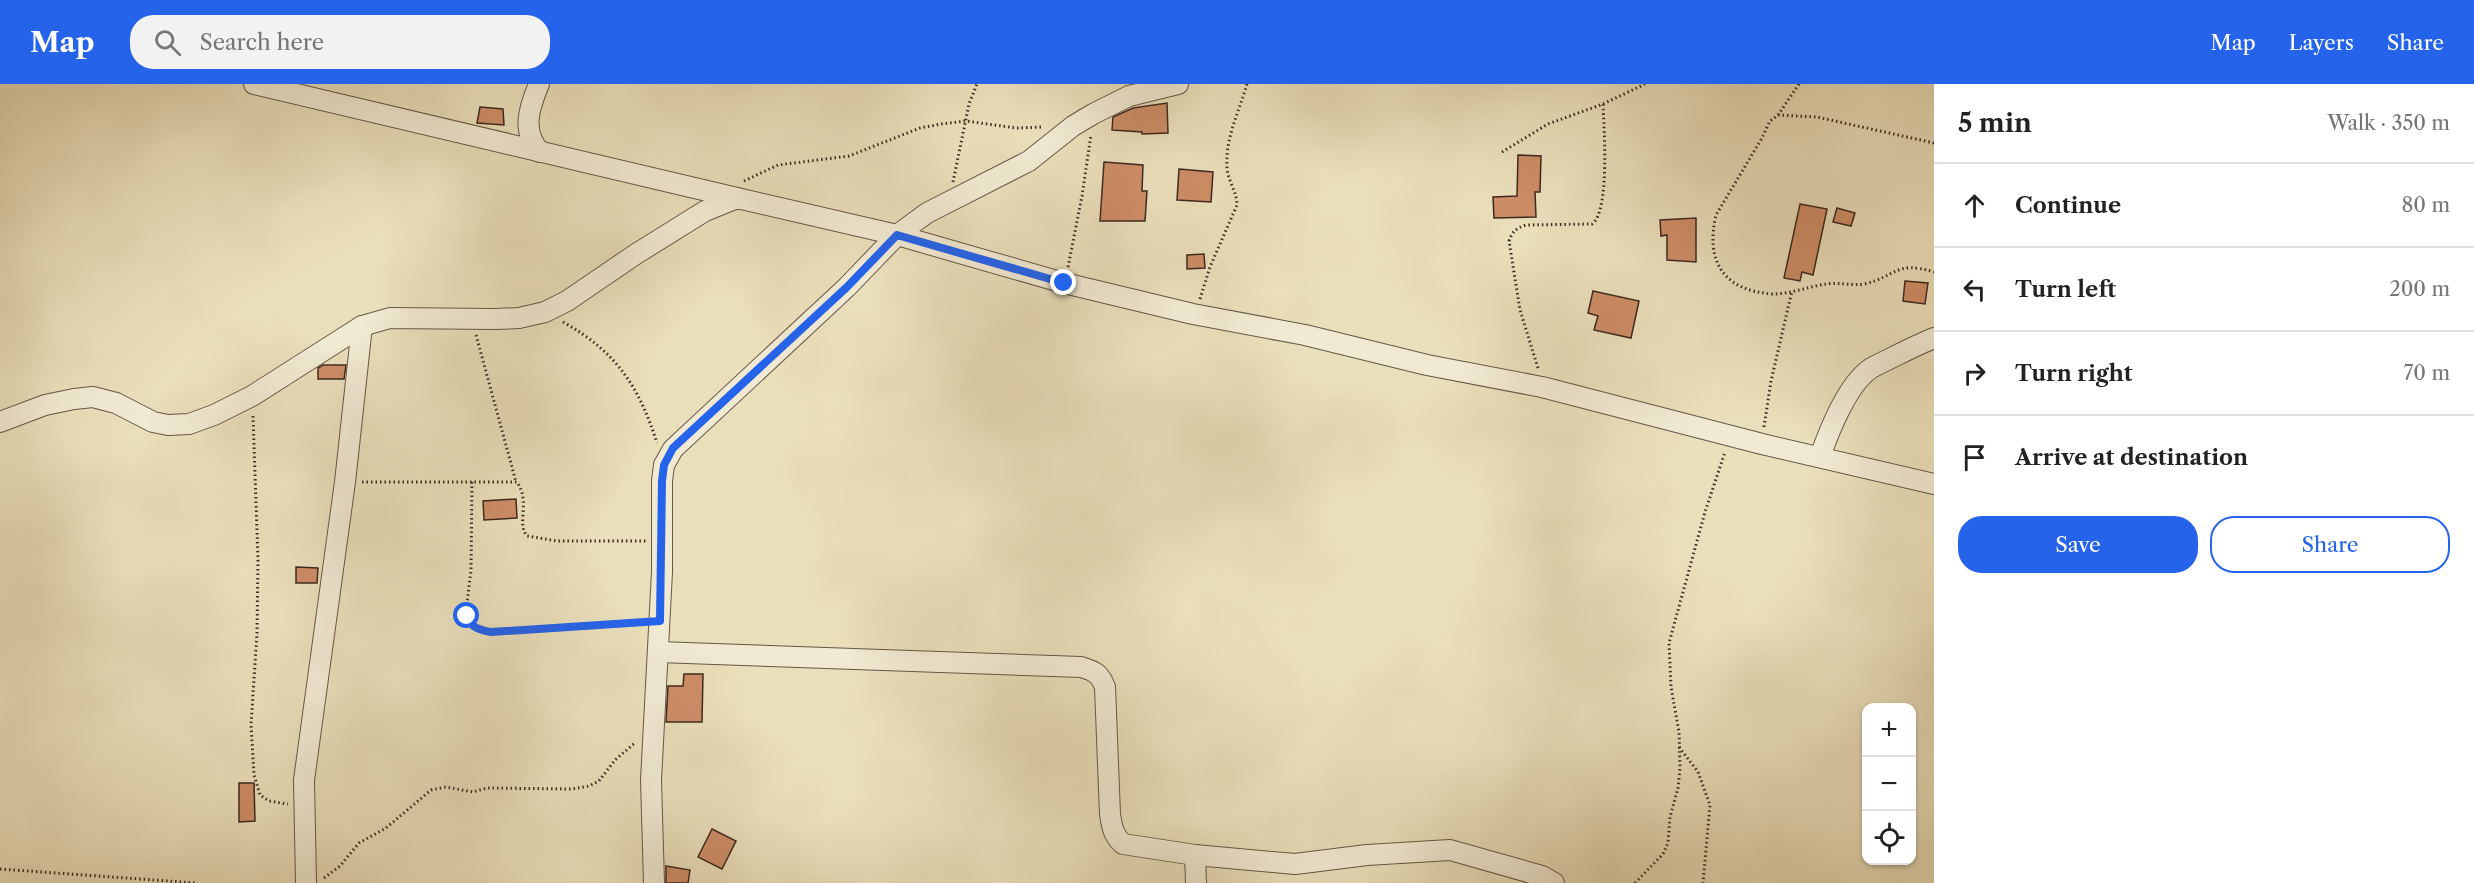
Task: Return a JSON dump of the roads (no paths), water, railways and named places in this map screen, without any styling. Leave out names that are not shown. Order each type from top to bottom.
[{"type":"street","points":[[254,84],[897,235],[1064,283],[1193,314],[1305,335],[1427,365],[1542,387],[1762,444],[1934,484]]},
{"type":"street","points":[[539,84],[531,102],[527,128],[529,136],[540,152]]},
{"type":"street","points":[[654,883],[652,730],[660,621],[664,465],[680,441],[847,287],[897,235],[927,213],[1029,161],[1073,126],[1093,114],[1129,96],[1178,84]]},
{"type":"street","points":[[0,422],[45,405],[93,398],[116,403],[153,422],[168,425],[189,424],[214,415],[252,396],[362,326],[390,318],[519,318],[545,312],[567,301],[728,196]]},
{"type":"street","points":[[315,881],[304,780],[345,482],[362,326]]},
{"type":"street","points":[[1820,457],[1842,404],[1865,375],[1875,366],[1934,338]]},
{"type":"street","points":[[658,652],[1081,667],[1095,671],[1101,677],[1105,687],[1110,814],[1112,829],[1116,838],[1123,844],[1195,855],[1295,864],[1367,855],[1450,850],[1542,876],[1554,883]]},
{"type":"street","points":[[1195,855],[1196,883]]}]
